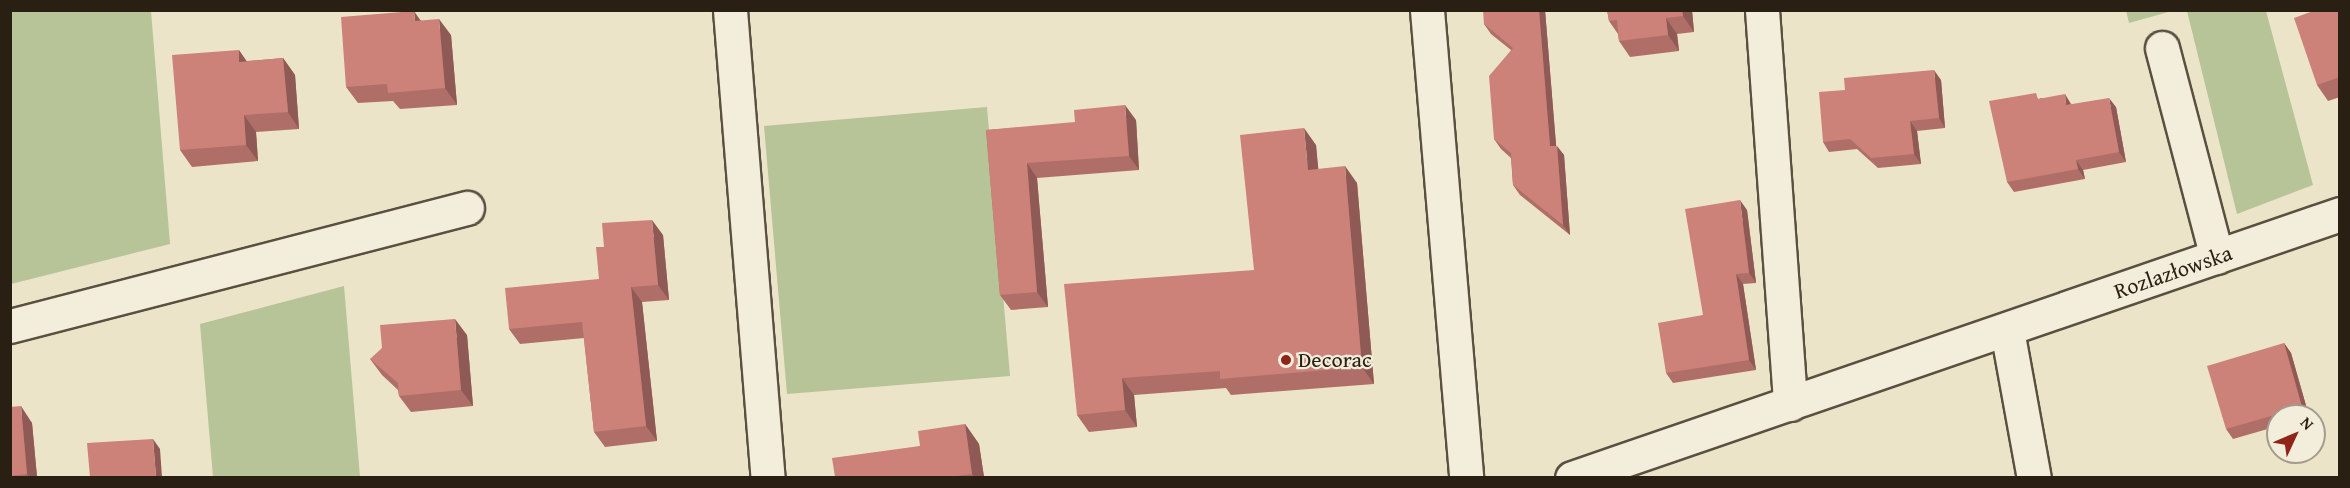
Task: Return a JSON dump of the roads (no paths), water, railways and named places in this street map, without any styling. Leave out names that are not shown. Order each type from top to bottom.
[{"type":"street","points":[[730,10],[768,477]]},
{"type":"street","points":[[1426,10],[1466,477]]},
{"type":"street","points":[[1762,10],[1790,404]]},
{"type":"street","points":[[2162,48],[2217,257]]},
{"type":"street","points":[[10,326],[467,208]]},
{"type":"street","name":"Rozlazłowska","points":[[1572,477],[2007,330],[2340,214]]},
{"type":"street","points":[[2007,330],[2034,477]]},
{"type":"place","name":"Decorac","points":[[1286,360]]}]
